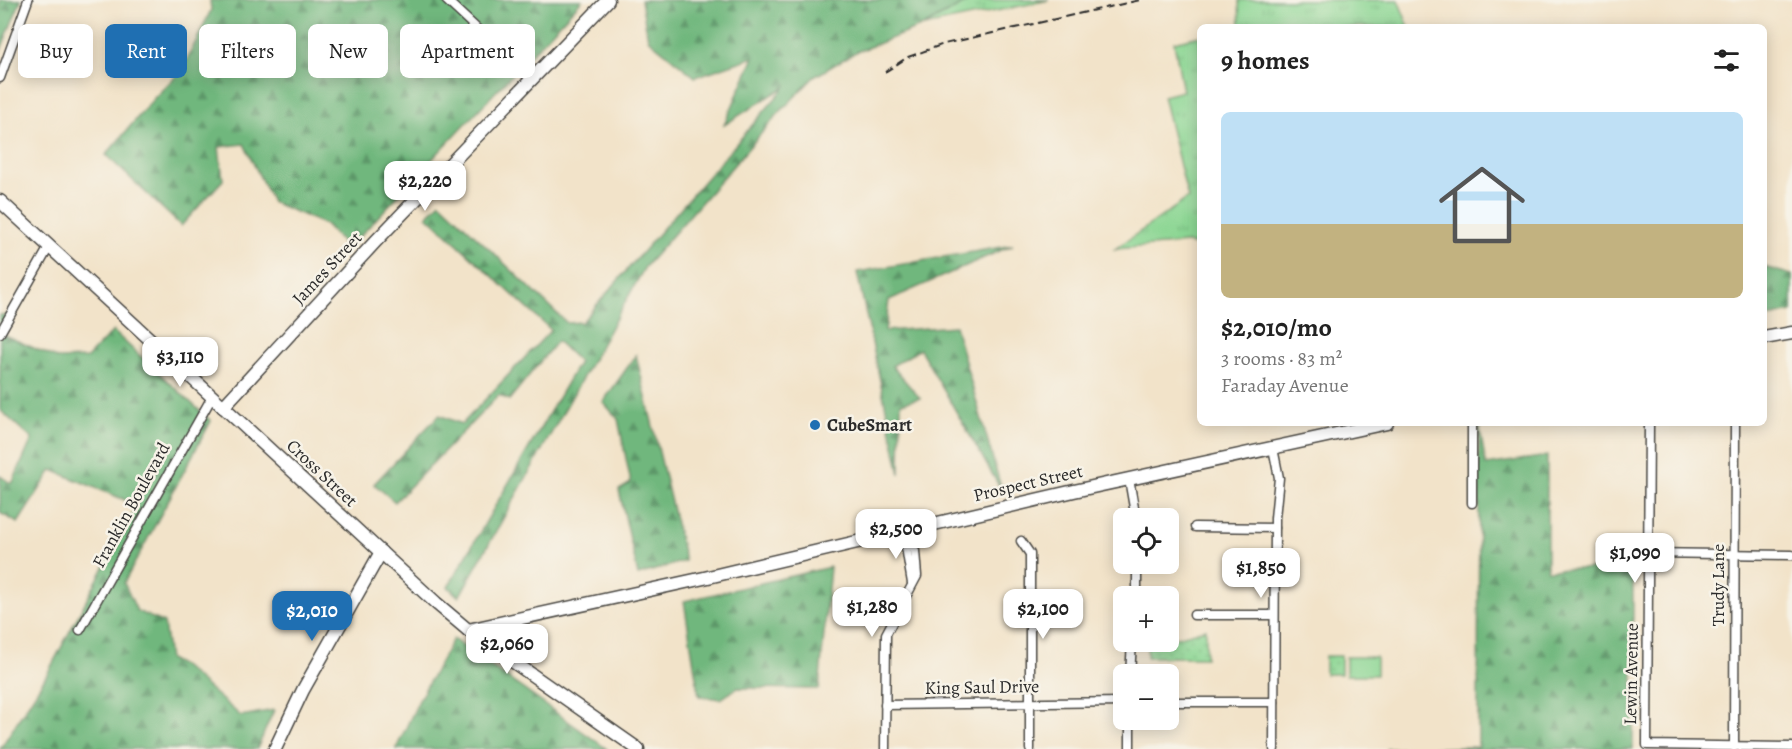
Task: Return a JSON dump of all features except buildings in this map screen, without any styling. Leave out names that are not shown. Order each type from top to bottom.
[{"type":"street","points":[[0,78],[28,0]]},
{"type":"street","points":[[446,0],[531,79]]},
{"type":"street","name":"James Street","points":[[223,407],[375,242],[608,0]]},
{"type":"street","name":"Cross Street","points":[[0,201],[468,630],[638,749]]},
{"type":"street","points":[[0,333],[49,247]]},
{"type":"street","points":[[1767,337],[1792,333]]},
{"type":"street","name":"Franklin Boulevard","points":[[80,630],[212,397]]},
{"type":"street","name":"Prospect Street","points":[[468,630],[906,534],[1129,479],[1273,448],[1361,426]]},
{"type":"street","points":[[1472,426],[1472,503]]},
{"type":"street","name":"Lewin Avenue","points":[[1649,426],[1647,745],[1734,747]]},
{"type":"street","name":"Trudy Lane","points":[[1734,747],[1735,426]]},
{"type":"street","points":[[1273,448],[1279,478],[1275,528],[1274,749]]},
{"type":"street","points":[[1129,479],[1134,508]]},
{"type":"street","points":[[1195,527],[1275,528]]},
{"type":"street","points":[[885,749],[886,634],[917,576],[918,567],[915,551],[906,534]]},
{"type":"street","points":[[1021,542],[1030,554],[1030,749]]},
{"type":"street","points":[[275,749],[308,681],[381,552]]},
{"type":"street","points":[[1649,553],[1792,555]]},
{"type":"street","points":[[1194,615],[1274,615]]},
{"type":"street","name":"King Saul Drive","points":[[885,705],[1113,702]]},
{"type":"street","points":[[1179,702],[1274,702]]},
{"type":"street","points":[[1130,730],[1130,749]]},
{"type":"street","points":[[1734,747],[1792,747]]},
{"type":"green space","points":[[0,0],[21,0],[0,52]]},
{"type":"green space","points":[[210,0],[582,0],[535,50],[535,24],[400,24],[400,78],[509,78],[348,249],[326,225],[272,202],[244,144],[219,147],[223,180],[181,226],[106,155],[174,78],[187,78],[187,60],[199,35],[199,78],[296,78],[296,24],[204,24],[211,10]]},
{"type":"green space","points":[[641,0],[970,0],[923,26],[854,53],[814,77],[779,113],[645,267],[459,597],[448,587],[579,362],[557,341],[509,400],[499,395],[395,502],[374,484],[439,415],[462,424],[551,330],[427,216],[440,202],[567,323],[582,322],[786,86],[724,125],[754,57],[695,77],[648,39]]},
{"type":"green space","points":[[970,0],[1049,0],[924,26]]},
{"type":"green space","points":[[1239,0],[1398,0],[1408,24],[1240,24]]},
{"type":"green space","points":[[1197,37],[1197,245],[1187,243],[1115,249],[1188,198],[1163,96],[1183,91],[1174,42]]},
{"type":"green space","points":[[1013,245],[889,300],[885,331],[955,326],[1002,491],[920,349],[892,366],[920,398],[901,403],[900,474],[857,272]]},
{"type":"green space","points":[[1767,268],[1792,275],[1792,312],[1767,317]]},
{"type":"green space","points":[[0,315],[10,315],[4,335],[59,359],[87,358],[113,331],[211,421],[124,583],[137,611],[164,623],[169,659],[184,667],[241,716],[274,710],[257,749],[0,749],[46,676],[137,505],[52,470],[18,523],[0,513],[0,476],[12,484],[32,439],[0,410]]},
{"type":"green space","points":[[636,355],[685,561],[638,575],[619,490],[631,483],[618,419],[603,402]]},
{"type":"green space","points":[[1480,426],[1486,465],[1547,456],[1547,570],[1633,567],[1633,749],[1386,749],[1478,747]]},
{"type":"green space","points":[[830,567],[819,689],[737,688],[721,699],[699,696],[684,601]]},
{"type":"green space","points":[[1206,629],[1206,657],[1147,657],[1147,652],[1179,652],[1179,636]]},
{"type":"green space","points":[[453,639],[607,749],[396,749],[420,698]]},
{"type":"green space","points":[[1325,656],[1341,656],[1341,674],[1325,674]]},
{"type":"green space","points":[[1346,657],[1376,657],[1376,675],[1346,675]]},
{"type":"railway","points":[[885,72],[908,57],[944,44],[1140,0]]},
{"type":"place","name":"CubeSmart","points":[[815,425]]}]
